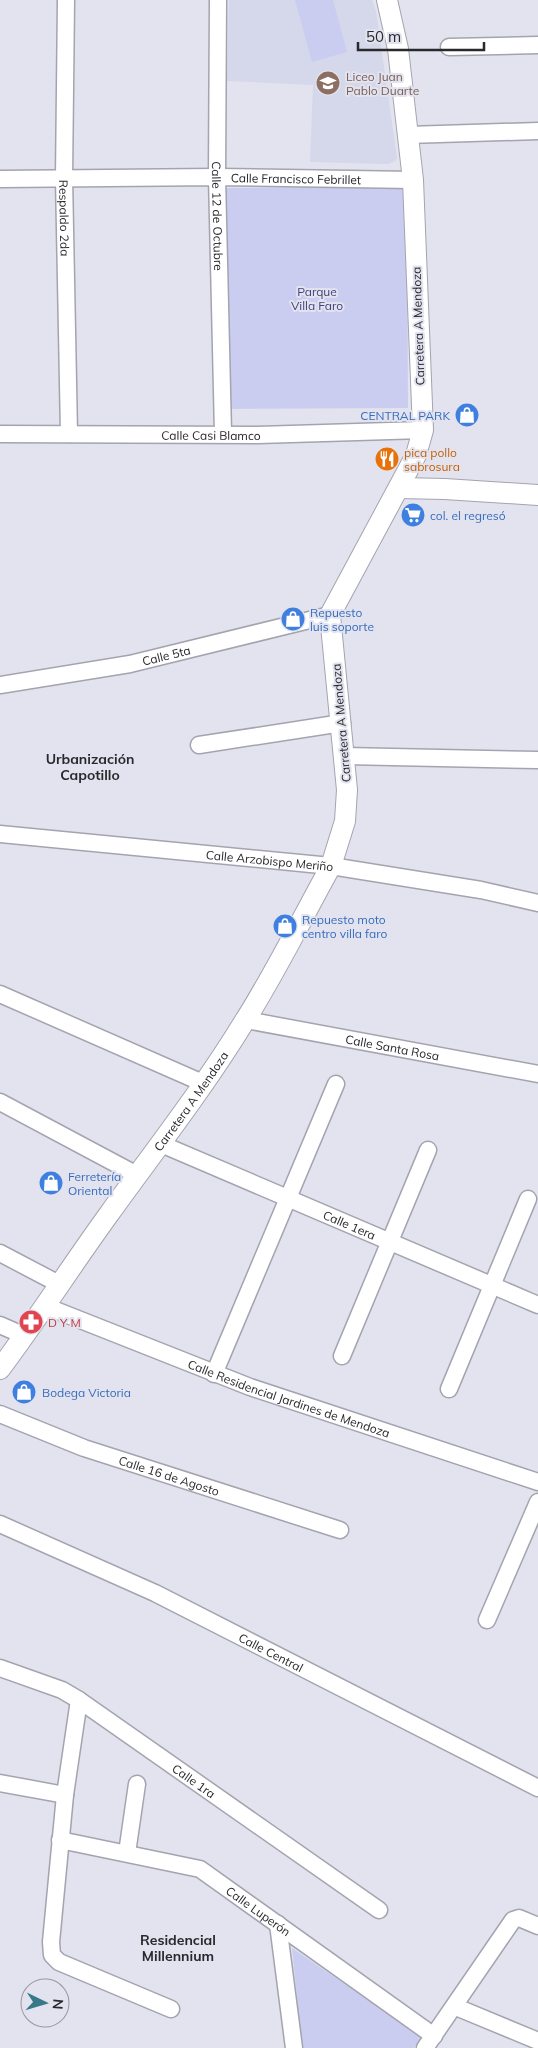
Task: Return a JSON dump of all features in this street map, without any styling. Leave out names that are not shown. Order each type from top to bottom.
[{"type":"street","name":"Respaldo 2da","points":[[66,0],[64,178],[69,434]]},
{"type":"street","name":"Calle 12 de Octubre","points":[[218,0],[217,177],[223,433]]},
{"type":"street","name":"Carretera A Mendoza","points":[[0,1369],[137,1175],[205,1084],[246,1020],[331,866],[345,821],[347,790],[345,756],[330,615],[416,455],[423,430],[412,180],[398,49],[387,0]]},
{"type":"street","points":[[449,47],[538,45]]},
{"type":"street","points":[[408,135],[538,131]]},
{"type":"street","name":"Calle Francisco Febrillet","points":[[0,179],[217,177],[412,180]]},
{"type":"street","name":"Calle Casi Blamco","points":[[0,434],[223,433],[258,435],[423,430]]},
{"type":"street","points":[[399,488],[538,495]]},
{"type":"street","name":"Calle 5ta","points":[[0,684],[130,664],[330,615]]},
{"type":"street","points":[[199,745],[342,723]]},
{"type":"street","points":[[345,756],[538,760]]},
{"type":"street","name":"Calle Arzobispo Meriño","points":[[0,834],[331,866],[481,890],[538,903]]},
{"type":"street","points":[[0,994],[205,1084]]},
{"type":"street","name":"Calle Santa Rosa","points":[[246,1020],[538,1074]]},
{"type":"street","points":[[214,1374],[336,1084]]},
{"type":"street","points":[[0,1102],[137,1175]]},
{"type":"street","name":"Calle 1era","points":[[161,1144],[538,1305]]},
{"type":"street","points":[[342,1356],[428,1150]]},
{"type":"street","points":[[449,1389],[528,1199]]},
{"type":"street","points":[[0,1254],[59,1284]]},
{"type":"street","name":"Calle Residencial Jardines de Mendoza","points":[[45,1306],[214,1374],[538,1482]]},
{"type":"street","points":[[0,1325],[25,1336]]},
{"type":"street","name":"Calle 16 de Agosto","points":[[0,1414],[84,1448],[340,1530]]},
{"type":"street","points":[[487,1620],[538,1502]]},
{"type":"street","name":"Calle Central","points":[[0,1524],[155,1593],[538,1788]]},
{"type":"street","name":"Calle 1ra","points":[[0,1668],[62,1690],[79,1700],[379,1910]]},
{"type":"street","points":[[79,1700],[60,1840],[51,1942],[52,1956],[59,1962],[171,2009]]},
{"type":"street","points":[[0,1783],[65,1795]]},
{"type":"street","points":[[127,1853],[137,1784]]},
{"type":"street","name":"Calle Luperón","points":[[60,1840],[200,1869],[278,1924],[430,2042]]},
{"type":"street","points":[[430,2042],[456,2007],[513,1920],[519,1918],[538,1926]]},
{"type":"street","points":[[278,1924],[294,2048]]},
{"type":"street","points":[[456,2007],[538,2041]]},
{"type":"shaded area","name":"Liceo Juan Pablo Duarte","points":[[229,0],[372,0],[376,11],[397,158],[395,161],[388,164],[310,162],[313,85],[227,81]]},
{"type":"green space","points":[[295,0],[333,0],[347,52],[312,62]]},
{"type":"green space","name":"Parque Villa Faro","points":[[407,187],[408,408],[227,409],[226,188]]},
{"type":"green space","points":[[292,1948],[422,2037],[414,2048],[302,2048]]},
{"type":"place","name":"Liceo Juan Pablo Duarte","points":[[328,83]]},
{"type":"place","name":"CENTRAL PARK","points":[[467,415]]},
{"type":"place","name":"pica pollo sabrosura","points":[[387,459]]},
{"type":"place","name":"col. el regresó","points":[[413,515]]},
{"type":"place","name":"Repuesto luis soporte","points":[[293,619]]},
{"type":"place","name":"Repuesto moto centro villa faro","points":[[285,926]]},
{"type":"place","name":"Ferretería Oriental","points":[[51,1183]]},
{"type":"place","name":"D Y M","points":[[31,1322]]},
{"type":"place","name":"Bodega Victoria","points":[[24,1392]]},
{"type":"district","name":"Urbanización Capotillo","points":[[90,768]]},
{"type":"district","name":"Residencial Millennium","points":[[178,1948]]}]
